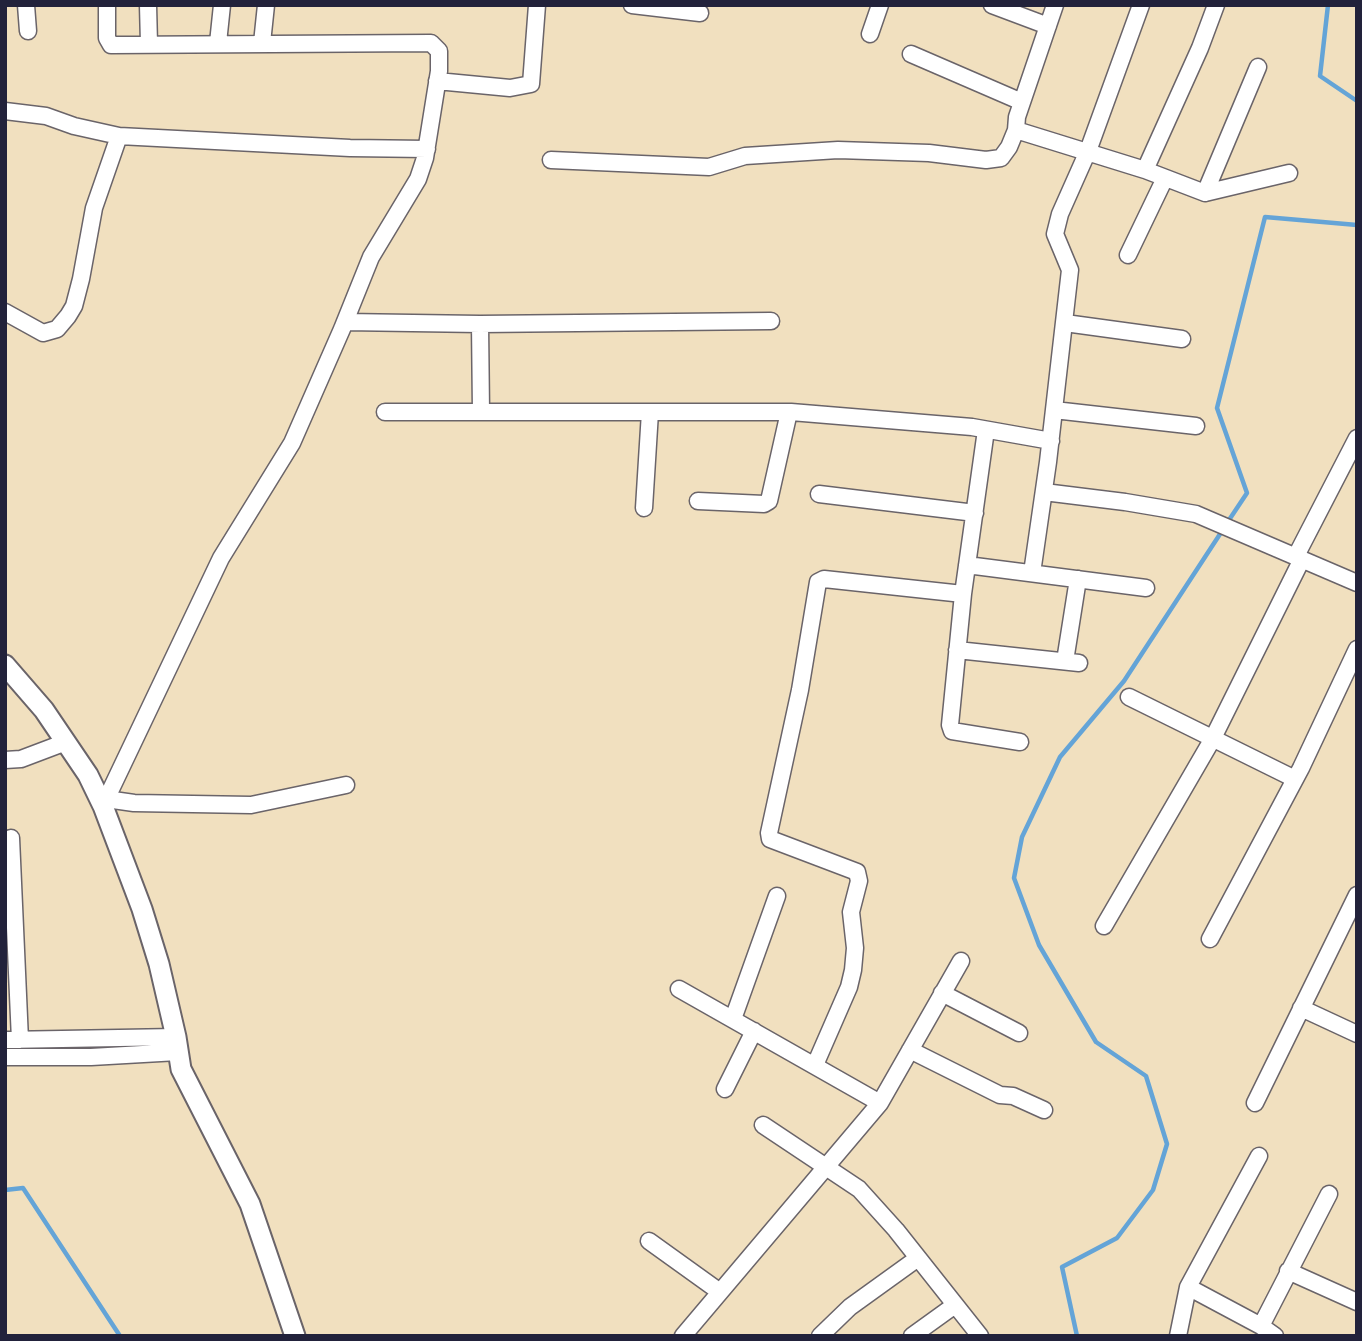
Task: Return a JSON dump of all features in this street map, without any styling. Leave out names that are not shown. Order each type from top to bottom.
[{"type":"main road","points":[[5,665],[44,710],[105,802],[159,964],[181,1069],[250,1204],[295,1336]]},
{"type":"street","points":[[26,5],[28,31]]},
{"type":"street","points":[[107,5],[107,38],[111,45],[431,43],[439,51],[426,149],[418,179],[371,257],[292,443],[221,558],[105,802],[251,805],[346,785]]},
{"type":"street","points":[[148,5],[149,44]]},
{"type":"street","points":[[218,43],[222,5]]},
{"type":"street","points":[[262,43],[266,5]]},
{"type":"street","points":[[437,81],[510,88],[531,84],[537,5]]},
{"type":"street","points":[[632,5],[700,13]]},
{"type":"street","points":[[870,34],[880,5]]},
{"type":"street","points":[[992,5],[1048,26]]},
{"type":"street","points":[[551,160],[709,167],[745,156],[838,150],[929,153],[986,160],[1001,158],[1016,130],[1022,102],[1055,5]]},
{"type":"street","points":[[1032,573],[1051,441],[1070,270],[1055,234],[1060,214],[1088,151],[1141,5]]},
{"type":"street","points":[[1145,170],[1200,48],[1216,5]]},
{"type":"street","points":[[911,54],[1022,102]]},
{"type":"street","points":[[1205,193],[1258,67]]},
{"type":"street","points":[[5,111],[46,116],[74,126],[119,136],[350,148],[426,149]]},
{"type":"street","points":[[1016,130],[1088,151],[1205,193],[1289,173]]},
{"type":"street","points":[[5,312],[43,332],[57,328],[68,316],[74,306],[81,279],[94,208],[119,136]]},
{"type":"street","points":[[1128,255],[1164,178]]},
{"type":"street","points":[[345,322],[480,324],[771,321]]},
{"type":"street","points":[[1065,323],[1182,340]]},
{"type":"street","points":[[480,324],[481,412]]},
{"type":"street","points":[[1054,410],[1196,426]]},
{"type":"street","points":[[385,412],[789,412],[986,430],[1051,441]]},
{"type":"street","points":[[644,508],[650,412]]},
{"type":"street","points":[[698,501],[764,504],[769,501],[789,412]]},
{"type":"street","points":[[986,430],[963,594],[950,725],[952,731],[1020,742]]},
{"type":"street","points":[[1104,926],[1212,740],[1357,438]]},
{"type":"street","points":[[1044,492],[1196,514],[1357,583]]},
{"type":"street","points":[[819,494],[975,513]]},
{"type":"street","points":[[967,565],[1146,588]]},
{"type":"street","points":[[816,1065],[849,987],[853,970],[855,948],[851,912],[859,881],[858,872],[770,839],[769,833],[800,690],[818,582],[824,579],[963,594]]},
{"type":"street","points":[[957,650],[1072,662],[1078,579]]},
{"type":"street","points":[[1210,939],[1295,779],[1357,649]]},
{"type":"street","points":[[1129,697],[1295,779]]},
{"type":"street","points":[[5,760],[21,759],[66,742]]},
{"type":"street","points":[[11,838],[13,1040],[177,1044]]},
{"type":"street","points":[[1255,1103],[1357,895]]},
{"type":"street","points":[[733,1019],[777,896]]},
{"type":"street","points":[[683,1336],[880,1103],[961,961]]},
{"type":"street","points":[[679,989],[880,1103]]},
{"type":"street","points":[[943,993],[1019,1034]]},
{"type":"street","points":[[1301,1009],[1357,1034]]},
{"type":"street","points":[[725,1089],[754,1031]]},
{"type":"street","points":[[5,1058],[91,1057],[177,1044]]},
{"type":"street","points":[[910,1050],[1000,1095],[1013,1096],[1044,1111]]},
{"type":"street","points":[[763,1125],[859,1189],[896,1230],[979,1336]]},
{"type":"street","points":[[1178,1336],[1188,1287],[1259,1156]]},
{"type":"street","points":[[1188,1287],[1268,1331],[1287,1271],[1329,1194]]},
{"type":"street","points":[[649,1241],[720,1292]]},
{"type":"street","points":[[820,1336],[850,1307],[918,1258]]},
{"type":"street","points":[[1287,1271],[1357,1302]]},
{"type":"street","points":[[912,1336],[955,1305]]},
{"type":"waterway","points":[[1328,5],[1320,76],[1357,101]]},
{"type":"waterway","points":[[1227,523],[1247,493],[1217,408],[1265,217],[1357,225]]},
{"type":"waterway","points":[[1077,1336],[1062,1267],[1117,1238],[1153,1190],[1167,1144],[1146,1076],[1096,1042],[1039,945],[1014,878],[1022,837],[1060,757],[1124,681],[1222,531]]},
{"type":"waterway","points":[[5,1190],[23,1188],[120,1336]]}]
